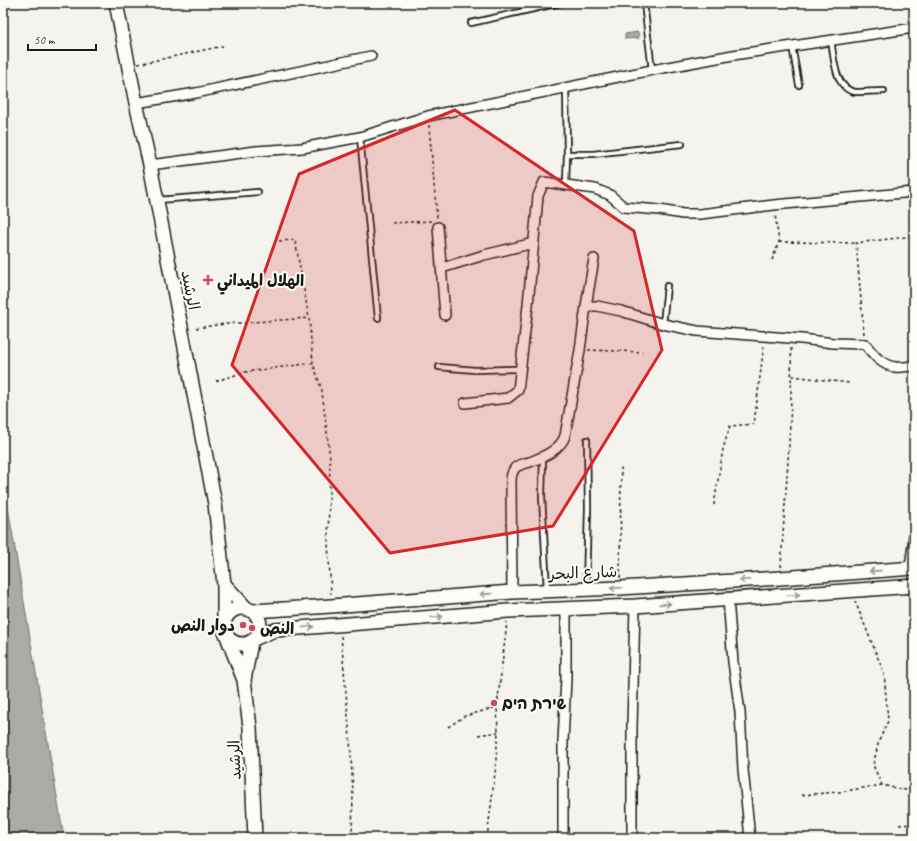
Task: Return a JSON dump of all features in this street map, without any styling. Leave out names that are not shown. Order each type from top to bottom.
[{"type":"main road","name":"الرشيد","points":[[116,3],[150,165],[215,504],[224,584],[224,622]]},
{"type":"main road","name":"شارع البحر","points":[[249,610],[331,606],[512,592],[586,588],[620,588],[780,578],[912,568]]},
{"type":"main road","points":[[224,584],[260,621],[259,632],[253,640]]},
{"type":"main road","points":[[249,610],[236,609],[230,612],[224,622],[224,628],[228,639],[234,643],[246,644],[275,630],[508,611],[635,606],[914,586]]},
{"type":"main road","name":"الرشيد","points":[[228,639],[244,680],[250,727],[255,838]]},
{"type":"main road","name":"الرشيد","points":[[244,680],[253,640]]},
{"type":"street","points":[[150,165],[256,151],[302,148],[360,137],[428,116],[652,70],[792,46],[914,28]]},
{"type":"street","points":[[136,103],[196,93],[371,56]]},
{"type":"street","points":[[465,403],[508,398],[518,390],[519,369],[528,305],[538,196],[544,182],[566,184],[600,191],[610,195],[624,207],[683,214],[700,214],[774,204],[914,192]]},
{"type":"street","points":[[438,227],[446,315]]},
{"type":"street","points":[[442,268],[534,243]]},
{"type":"street","points":[[512,592],[512,475],[515,468],[543,457],[563,442],[580,350],[594,259]]},
{"type":"street","points":[[586,306],[597,306],[621,311],[664,324],[697,331],[833,343],[865,344],[877,359],[885,364],[895,367],[914,366]]},
{"type":"street","points":[[912,568],[914,537]]},
{"type":"street","points":[[728,599],[733,662],[740,712],[743,768],[750,838]]},
{"type":"street","points":[[632,838],[635,606]]},
{"type":"street","points":[[563,838],[563,742],[566,678],[566,609]]},
{"type":"lane","points":[[471,23],[560,3]]},
{"type":"lane","points":[[644,3],[652,70]]},
{"type":"lane","points":[[831,40],[838,79],[844,87],[854,92],[884,91]]},
{"type":"lane","points":[[792,46],[799,86]]},
{"type":"lane","points":[[566,87],[566,184]]},
{"type":"lane","points":[[360,137],[378,318]]},
{"type":"lane","points":[[567,154],[607,153],[682,144]]},
{"type":"lane","points":[[156,200],[258,192]]},
{"type":"lane","points":[[664,324],[667,286]]},
{"type":"lane","points":[[439,367],[475,370],[519,369]]},
{"type":"lane","points":[[586,588],[588,508],[587,440]]},
{"type":"lane","points":[[543,457],[542,496],[548,590]]},
{"type":"path","points":[[129,66],[223,46]]},
{"type":"path","points":[[392,224],[437,221],[428,116]]},
{"type":"path","points":[[772,260],[779,242],[774,204]]},
{"type":"path","points":[[779,242],[856,243],[914,236]]},
{"type":"path","points":[[279,241],[295,240],[309,318],[313,363],[322,391],[330,458],[328,543],[331,606]]},
{"type":"path","points":[[856,243],[860,303],[865,344]]},
{"type":"path","points":[[196,328],[225,324],[309,318]]},
{"type":"path","points":[[714,505],[723,449],[730,426],[754,424],[765,337]]},
{"type":"path","points":[[780,578],[792,376],[791,339]]},
{"type":"path","points":[[580,350],[643,352]]},
{"type":"path","points":[[216,381],[245,372],[313,363]]},
{"type":"path","points":[[792,376],[849,383]]},
{"type":"path","points":[[620,588],[621,468]]},
{"type":"path","points":[[851,591],[884,673],[888,721],[879,742],[873,765],[882,785]]},
{"type":"path","points":[[487,838],[495,773],[498,732],[497,707],[508,611]]},
{"type":"path","points":[[340,625],[350,738],[353,794],[352,838]]},
{"type":"path","points":[[448,727],[465,716],[497,707]]},
{"type":"path","points":[[478,735],[498,732]]},
{"type":"path","points":[[802,795],[840,792],[882,785],[914,791]]},
{"type":"path","points":[[898,825],[914,824]]},
{"type":"highlighted area","points":[[455,110],[634,231],[662,350],[553,526],[390,553],[232,365],[299,174]]},
{"type":"shaded area","points":[[638,32],[639,38],[625,39],[625,34]]},
{"type":"shaded area","points":[[3,478],[64,838],[3,838]]},
{"type":"place","name":"الهلال الميداني","points":[[208,280]]},
{"type":"place","name":"دوار النص","points":[[243,625]]},
{"type":"place","name":"النص","points":[[252,628]]},
{"type":"place","name":"שירת הים","points":[[494,703]]}]
